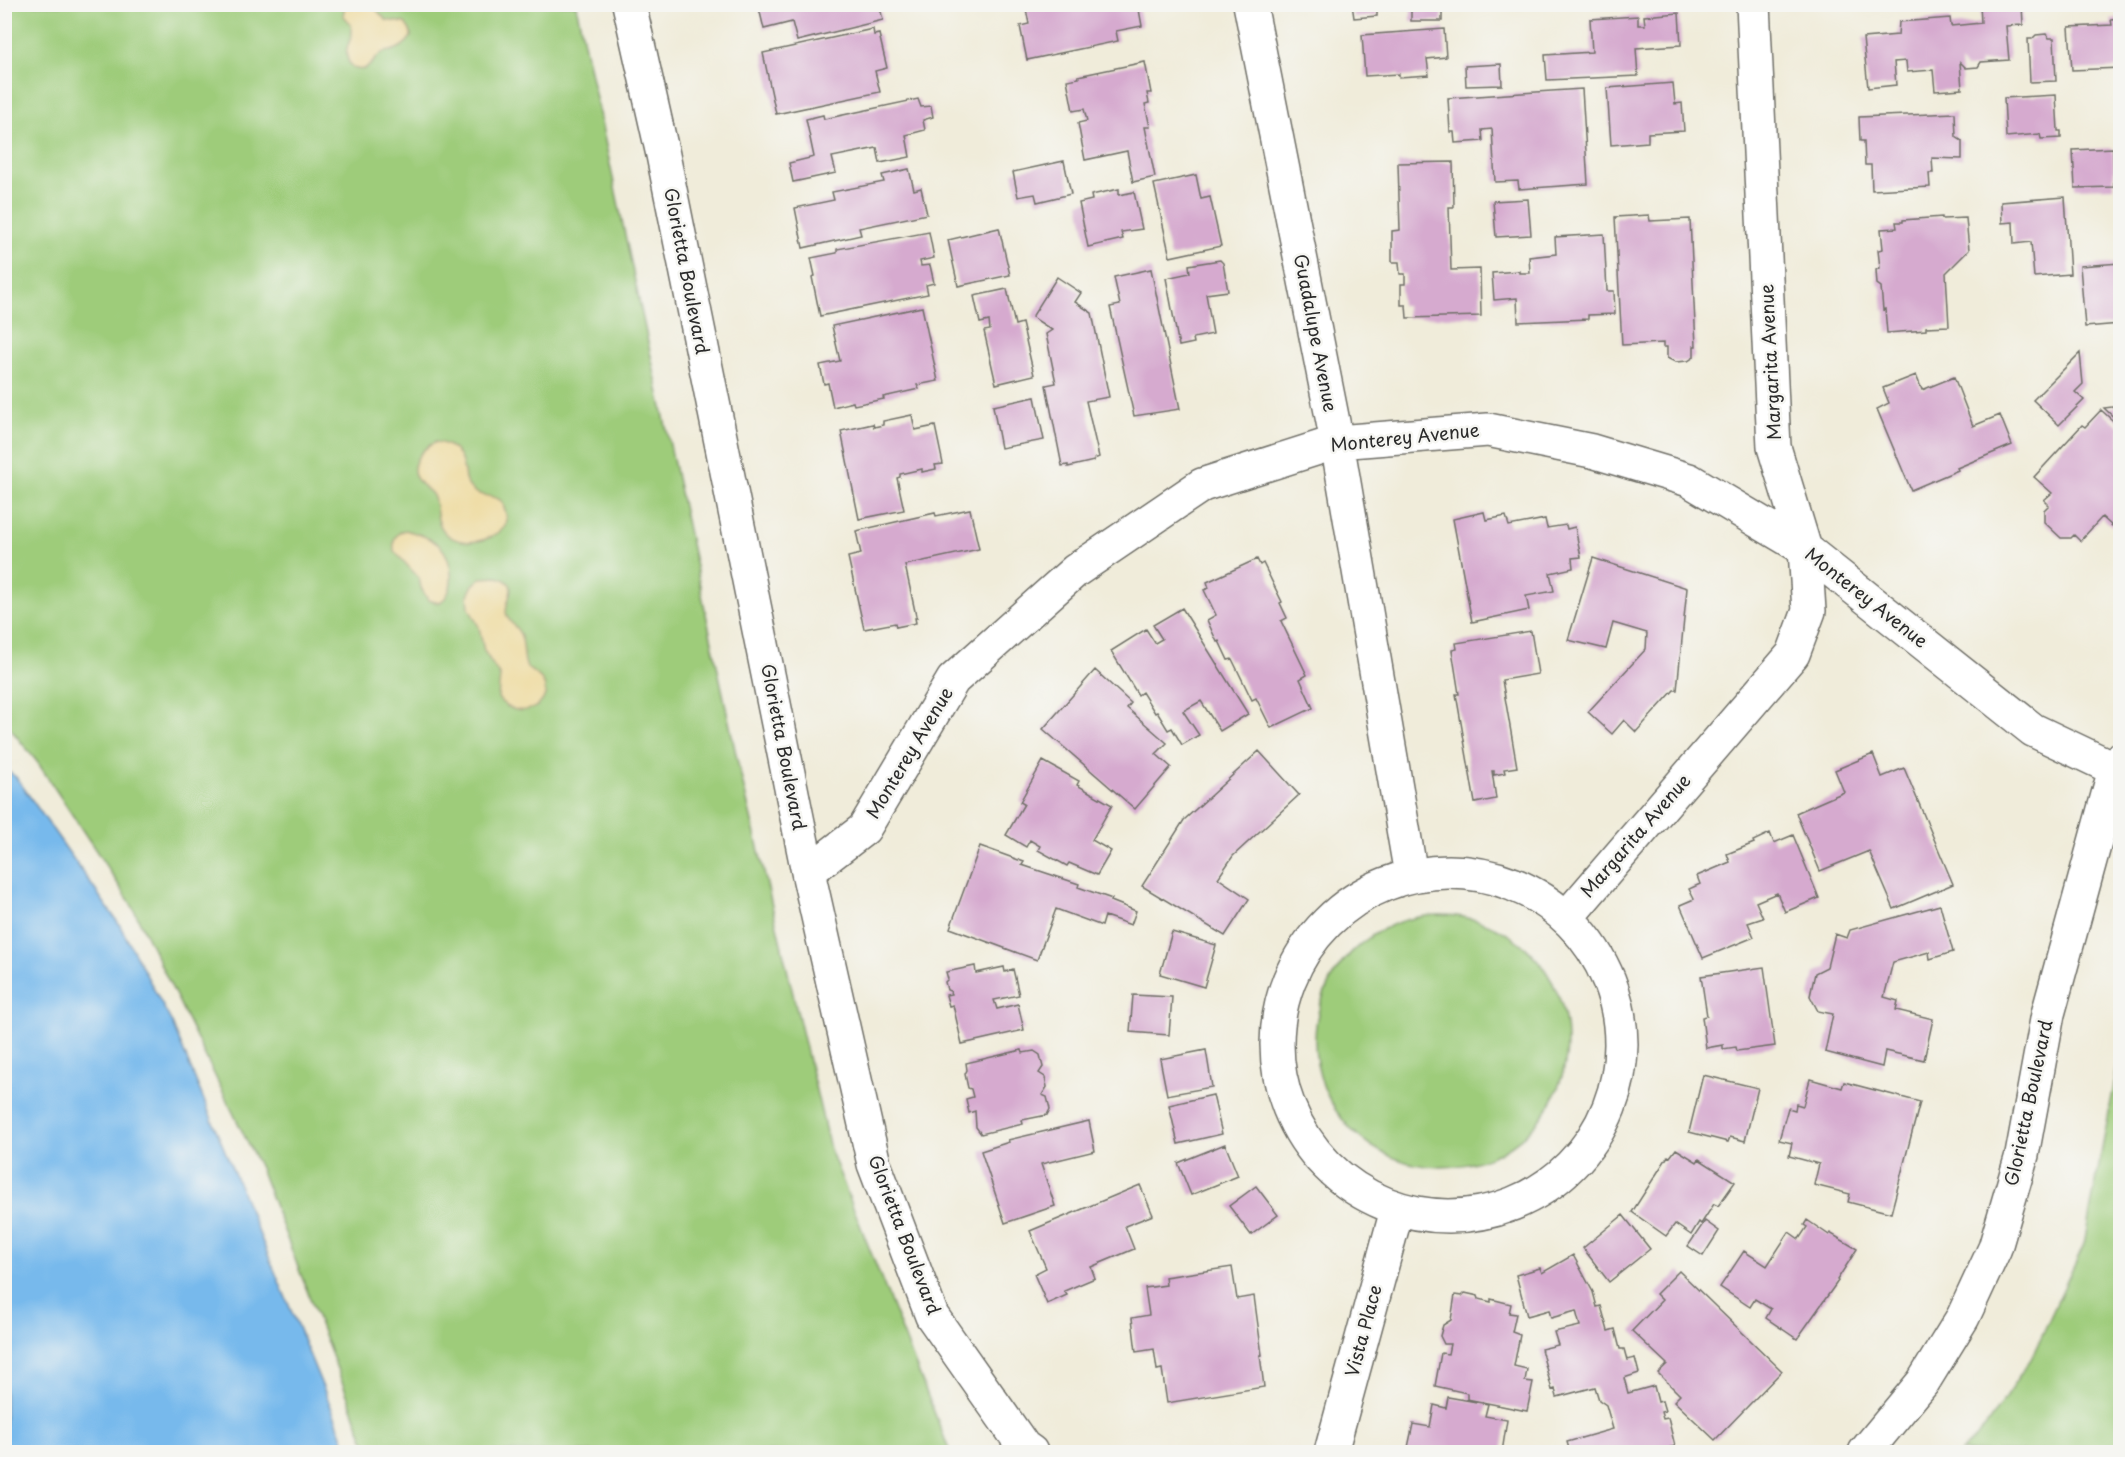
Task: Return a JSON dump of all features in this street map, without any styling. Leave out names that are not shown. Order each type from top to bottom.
[{"type":"street","name":"Glorietta Boulevard","points":[[629,4],[665,166],[808,873],[874,1164],[932,1316],[1024,1447],[1031,1452]]},
{"type":"street","points":[[1236,4],[1252,20]]},
{"type":"street","name":"Margarita Avenue","points":[[1567,917],[1793,654],[1809,611],[1805,549],[1774,447],[1753,4]]},
{"type":"street","name":"Guadalupe Avenue","points":[[1252,20],[1337,442],[1411,875]]},
{"type":"street","name":"Monterey Avenue","points":[[808,873],[864,830],[953,680],[1075,572],[1202,484],[1337,442],[1488,430],[1592,451],[1689,480],[1805,549],[2033,730],[2118,764]]},
{"type":"street","name":"Glorietta Boulevard","points":[[1865,1452],[1923,1382],[1963,1317],[1995,1248],[2022,1155],[2048,1014],[2118,764]]},
{"type":"street","points":[[1467,872],[1520,886],[1567,917],[1602,963],[1621,1018],[1620,1076],[1600,1131],[1562,1176],[1512,1206],[1455,1217],[1397,1210],[1346,1184],[1306,1143],[1282,1093],[1275,1036],[1287,981],[1316,933],[1359,896],[1411,875],[1467,872]]},
{"type":"street","name":"Vista Place","points":[[1331,1452],[1397,1210]]},
{"type":"green space","points":[[4,5],[576,5],[737,759],[830,1149],[950,1452],[369,1452],[260,1168],[130,902],[38,763],[5,722]]},
{"type":"green space","points":[[1429,915],[1453,915],[1478,920],[1501,930],[1521,943],[1539,961],[1552,981],[1562,1004],[1567,1041],[1565,1066],[1558,1089],[1539,1121],[1521,1139],[1501,1152],[1478,1162],[1453,1167],[1429,1167],[1404,1162],[1381,1152],[1361,1139],[1343,1121],[1330,1101],[1320,1078],[1315,1053],[1315,1029],[1320,1004],[1330,981],[1343,961],[1361,943],[1381,930],[1404,920]]},
{"type":"green space","points":[[2120,1054],[2120,1452],[1961,1452],[1987,1425],[2031,1359],[2084,1244]]},
{"type":"sand","points":[[345,5],[372,5],[386,20],[405,23],[411,32],[411,37],[400,48],[382,53],[367,68],[353,68],[346,53],[352,30],[350,23],[343,15]]},
{"type":"sand","points":[[436,442],[456,451],[463,466],[465,480],[475,492],[502,502],[507,520],[505,526],[489,538],[465,542],[451,537],[440,525],[433,495],[419,482],[414,470],[417,459],[425,449]]},
{"type":"sand","points":[[405,530],[436,543],[448,559],[451,584],[445,598],[439,603],[428,600],[421,588],[419,578],[394,551],[395,538]]},
{"type":"sand","points":[[497,577],[510,584],[507,616],[521,636],[527,668],[541,678],[545,689],[540,704],[525,710],[515,710],[506,706],[498,698],[500,676],[484,651],[479,627],[469,608],[468,595],[473,585],[481,578]]},
{"type":"water","points":[[4,769],[16,777],[119,924],[172,1023],[348,1452],[5,1452]]},
{"type":"building","points":[[758,4],[879,4],[883,20],[797,41],[792,22],[764,29]]},
{"type":"building","points":[[1025,4],[1138,4],[1142,26],[1116,31],[1118,41],[1027,60],[1020,26],[1029,24]]},
{"type":"building","points":[[1352,4],[1388,4],[1383,10],[1377,10],[1377,16],[1354,18]]},
{"type":"building","points":[[1411,4],[1442,4],[1442,21],[1411,21]]},
{"type":"building","points":[[1980,4],[2022,4],[2023,25],[2006,26],[2009,60],[1981,62],[1978,67],[1966,68],[1960,62],[1962,89],[1935,91],[1933,70],[1907,72],[1906,61],[1894,62],[1896,85],[1868,88],[1863,38],[1898,35],[1899,22],[1950,18],[1951,26],[1981,23]]},
{"type":"building","points":[[1679,13],[1681,45],[1636,48],[1638,76],[1547,80],[1545,55],[1592,52],[1590,19],[1638,16],[1638,25],[1645,25],[1644,16]]},
{"type":"building","points":[[2120,18],[2120,68],[2072,70],[2069,27],[2112,25],[2111,19]]},
{"type":"building","points":[[873,29],[874,35],[879,34],[887,68],[875,71],[880,92],[776,114],[763,53]]},
{"type":"building","points":[[1444,29],[1446,57],[1427,59],[1429,75],[1365,76],[1362,35]]},
{"type":"building","points":[[2046,34],[2049,38],[2054,38],[2056,81],[2030,82],[2028,39]]},
{"type":"building","points":[[1145,62],[1151,93],[1147,93],[1149,103],[1145,104],[1150,127],[1145,127],[1155,177],[1133,182],[1127,151],[1085,160],[1078,123],[1087,121],[1084,109],[1073,111],[1067,80]]},
{"type":"building","points":[[1501,64],[1502,85],[1466,86],[1465,66]]},
{"type":"building","points":[[1673,83],[1675,104],[1682,103],[1684,131],[1648,133],[1648,142],[1611,145],[1607,88]]},
{"type":"building","points":[[1582,89],[1588,184],[1519,189],[1518,181],[1495,182],[1492,129],[1482,130],[1483,141],[1455,143],[1454,132],[1450,132],[1448,98]]},
{"type":"building","points":[[2056,95],[2058,131],[2061,131],[2061,138],[2041,139],[2040,134],[2006,137],[2004,98]]},
{"type":"building","points":[[918,99],[921,107],[931,106],[933,117],[923,120],[925,130],[906,135],[910,157],[880,163],[877,148],[832,157],[836,173],[793,182],[789,163],[814,157],[806,119],[823,115],[824,119]]},
{"type":"building","points":[[1955,113],[1956,137],[1962,141],[1962,159],[1932,158],[1933,173],[1929,173],[1930,187],[1872,190],[1871,165],[1865,165],[1864,141],[1860,141],[1859,117]]},
{"type":"building","points":[[2113,148],[2114,187],[2075,188],[2073,150]]},
{"type":"building","points":[[1064,161],[1071,194],[1037,202],[1035,194],[1018,197],[1013,172]]},
{"type":"building","points":[[1453,162],[1454,207],[1449,207],[1451,270],[1480,269],[1481,316],[1407,318],[1406,305],[1401,305],[1401,284],[1405,284],[1405,274],[1400,274],[1399,262],[1392,262],[1392,231],[1400,230],[1398,163]]},
{"type":"building","points":[[909,169],[914,190],[921,188],[927,214],[859,228],[861,235],[803,248],[795,208],[834,200],[832,192],[884,182],[882,175]]},
{"type":"building","points":[[1196,175],[1201,199],[1210,197],[1221,246],[1170,257],[1154,184]]},
{"type":"building","points":[[1119,189],[1119,195],[1134,192],[1142,229],[1121,232],[1123,239],[1088,247],[1079,203],[1092,200],[1091,195]]},
{"type":"building","points":[[2065,197],[2070,274],[2034,277],[2031,242],[2014,244],[2013,222],[2002,223],[2001,202]]},
{"type":"building","points":[[1528,199],[1531,235],[1496,237],[1493,201]]},
{"type":"building","points":[[1649,215],[1650,221],[1690,219],[1696,346],[1694,346],[1694,357],[1688,361],[1675,362],[1667,358],[1667,347],[1663,347],[1663,343],[1622,345],[1615,217]]},
{"type":"building","points":[[1942,217],[1942,219],[1966,218],[1969,250],[1946,273],[1949,326],[1887,333],[1885,309],[1883,310],[1881,287],[1877,284],[1876,270],[1880,268],[1878,250],[1883,249],[1881,229],[1897,228],[1896,222],[1903,222],[1903,220]]},
{"type":"building","points":[[999,228],[1010,275],[958,286],[948,240]]},
{"type":"building","points":[[929,232],[934,258],[920,261],[921,266],[930,265],[934,283],[926,285],[928,294],[820,316],[812,277],[815,276],[811,258],[837,253],[837,249]]},
{"type":"building","points":[[1604,234],[1607,291],[1614,291],[1615,314],[1588,315],[1588,319],[1518,322],[1517,298],[1494,300],[1492,273],[1519,271],[1519,273],[1530,273],[1529,257],[1556,254],[1555,237]]},
{"type":"building","points":[[1220,260],[1223,263],[1228,291],[1206,294],[1213,334],[1193,338],[1194,343],[1179,346],[1166,278],[1190,273],[1189,265]]},
{"type":"building","points":[[2120,263],[2120,324],[2085,327],[2080,266]]},
{"type":"building","points":[[1151,269],[1180,409],[1134,416],[1110,307],[1120,305],[1114,277]]},
{"type":"building","points":[[1057,277],[1081,293],[1075,302],[1092,313],[1109,397],[1086,401],[1099,457],[1094,461],[1068,467],[1068,465],[1062,466],[1046,385],[1056,383],[1046,334],[1052,330],[1032,317]]},
{"type":"building","points":[[1007,289],[1015,325],[1022,323],[1034,375],[996,384],[984,331],[990,330],[989,321],[980,323],[974,296]]},
{"type":"building","points":[[922,307],[938,381],[917,385],[919,389],[883,397],[884,399],[854,405],[853,402],[833,407],[828,383],[824,384],[820,365],[840,361],[832,326]]},
{"type":"building","points":[[2080,353],[2083,384],[2075,392],[2084,400],[2059,425],[2033,400]]},
{"type":"building","points":[[1916,375],[1922,390],[1954,377],[1973,426],[2000,415],[2012,445],[1911,490],[1877,409],[1889,403],[1883,388]]},
{"type":"building","points":[[1035,397],[1044,440],[1001,448],[993,406]]},
{"type":"building","points":[[2120,406],[2120,423],[2104,408]]},
{"type":"building","points":[[2101,410],[2120,427],[2120,516],[2112,526],[2102,517],[2080,541],[2074,535],[2071,538],[2061,538],[2044,522],[2044,510],[2049,505],[2044,500],[2052,493],[2034,477],[2082,425],[2085,427]]},
{"type":"building","points":[[912,415],[915,430],[935,426],[943,464],[935,465],[936,469],[922,472],[922,469],[900,474],[897,478],[904,510],[859,519],[841,431],[873,424],[874,427],[883,425],[883,421]]},
{"type":"building","points":[[970,509],[979,549],[905,565],[917,618],[915,618],[916,623],[896,627],[895,623],[864,629],[848,557],[861,554],[856,531],[935,513],[936,516]]},
{"type":"building","points":[[1484,512],[1486,520],[1506,516],[1509,526],[1545,519],[1547,528],[1566,525],[1567,529],[1575,527],[1581,557],[1572,558],[1573,568],[1550,573],[1554,591],[1526,596],[1529,610],[1472,622],[1453,519]]},
{"type":"building","points":[[1593,558],[1687,588],[1677,690],[1674,690],[1636,732],[1624,720],[1612,734],[1588,712],[1646,649],[1647,633],[1613,623],[1606,649],[1568,640]]},
{"type":"building","points":[[1257,559],[1260,565],[1263,563],[1282,602],[1280,603],[1287,618],[1281,621],[1307,675],[1300,679],[1313,708],[1271,728],[1256,698],[1252,700],[1232,659],[1228,660],[1219,641],[1217,642],[1207,620],[1216,615],[1204,590],[1209,588],[1207,582]]},
{"type":"building","points":[[1182,608],[1248,714],[1220,731],[1201,701],[1183,711],[1199,735],[1182,745],[1172,728],[1168,730],[1157,712],[1155,713],[1142,692],[1138,695],[1111,651],[1146,629],[1155,643],[1162,639],[1153,625]]},
{"type":"building","points":[[1531,631],[1538,674],[1502,680],[1517,767],[1504,769],[1505,773],[1494,775],[1492,771],[1496,799],[1475,803],[1456,694],[1459,694],[1452,650],[1457,649],[1456,643]]},
{"type":"building","points":[[1095,670],[1131,703],[1127,708],[1167,743],[1156,754],[1171,767],[1135,809],[1043,729]]},
{"type":"building","points":[[1259,751],[1299,795],[1233,856],[1218,878],[1249,899],[1225,936],[1142,886],[1184,820]]},
{"type":"building","points":[[1873,754],[1882,777],[1904,768],[1953,884],[1894,909],[1869,851],[1820,871],[1796,813],[1844,792],[1835,770]]},
{"type":"building","points":[[1043,761],[1079,781],[1077,785],[1112,805],[1092,840],[1111,851],[1097,875],[1069,863],[1067,866],[1038,850],[1040,846],[1030,840],[1026,847],[1006,835],[1024,804],[1020,802]]},
{"type":"building","points":[[1770,833],[1774,843],[1793,835],[1819,898],[1785,912],[1777,893],[1756,902],[1763,918],[1748,923],[1754,937],[1703,958],[1680,905],[1694,899],[1689,889],[1700,884],[1697,876],[1730,862],[1727,854],[1754,843],[1753,841]]},
{"type":"building","points":[[980,846],[1024,862],[1022,865],[1079,884],[1078,887],[1112,899],[1111,901],[1136,911],[1131,925],[1105,916],[1102,926],[1056,909],[1037,960],[950,928]]},
{"type":"building","points":[[1940,905],[1953,952],[1930,959],[1929,952],[1893,962],[1884,997],[1898,1001],[1896,1010],[1933,1019],[1924,1060],[1885,1051],[1882,1067],[1825,1052],[1833,1014],[1818,1011],[1810,996],[1815,973],[1827,967],[1835,934],[1847,938],[1850,930]]},
{"type":"building","points":[[1172,932],[1216,945],[1204,987],[1160,974]]},
{"type":"building","points":[[975,966],[976,973],[1004,967],[1005,972],[1013,969],[1019,995],[994,1000],[997,1009],[1018,1004],[1024,1030],[962,1044],[953,1005],[949,1006],[946,995],[951,994],[945,982],[948,979],[946,972]]},
{"type":"building","points":[[1764,967],[1775,1046],[1737,1051],[1736,1047],[1723,1049],[1723,1045],[1706,1048],[1702,1017],[1707,1016],[1701,976]]},
{"type":"building","points":[[1133,995],[1172,997],[1169,1035],[1130,1032]]},
{"type":"building","points":[[1022,1050],[1023,1053],[1034,1051],[1040,1055],[1043,1067],[1039,1073],[1045,1077],[1047,1087],[1042,1095],[1047,1097],[1050,1109],[1047,1115],[1022,1120],[1023,1124],[981,1134],[976,1127],[975,1111],[969,1113],[966,1099],[973,1097],[965,1074],[966,1063]]},
{"type":"building","points":[[1206,1050],[1212,1087],[1167,1095],[1160,1059]]},
{"type":"building","points":[[1703,1075],[1758,1088],[1745,1141],[1730,1137],[1728,1142],[1689,1132]]},
{"type":"building","points":[[1810,1079],[1842,1088],[1844,1082],[1920,1102],[1891,1213],[1848,1202],[1850,1194],[1814,1185],[1819,1164],[1789,1156],[1792,1143],[1779,1140],[1788,1108],[1795,1110],[1796,1104],[1803,1106]]},
{"type":"building","points":[[1213,1095],[1222,1134],[1178,1144],[1169,1105]]},
{"type":"building","points":[[1089,1121],[1095,1151],[1041,1164],[1055,1206],[1005,1223],[981,1151],[1009,1142],[1008,1140]]},
{"type":"building","points":[[1225,1144],[1238,1176],[1191,1195],[1178,1163]]},
{"type":"building","points":[[1676,1149],[1697,1162],[1699,1159],[1735,1182],[1718,1206],[1714,1204],[1691,1235],[1675,1224],[1666,1236],[1632,1212],[1668,1156],[1670,1157]]},
{"type":"building","points":[[1140,1185],[1153,1215],[1125,1226],[1134,1249],[1091,1267],[1095,1278],[1064,1291],[1067,1295],[1047,1304],[1034,1274],[1046,1268],[1030,1231]]},
{"type":"building","points":[[1256,1186],[1278,1215],[1251,1235],[1229,1206]]},
{"type":"building","points":[[1623,1215],[1650,1249],[1609,1282],[1583,1248]]},
{"type":"building","points":[[1807,1220],[1829,1235],[1830,1233],[1857,1249],[1838,1281],[1797,1339],[1766,1318],[1771,1309],[1755,1299],[1750,1307],[1720,1287],[1744,1251],[1767,1266],[1789,1232],[1799,1239],[1807,1227],[1804,1225]]},
{"type":"building","points":[[1705,1221],[1719,1231],[1703,1256],[1688,1246]]},
{"type":"building","points":[[1573,1255],[1593,1292],[1597,1307],[1601,1306],[1608,1331],[1615,1329],[1620,1349],[1624,1349],[1627,1360],[1635,1358],[1639,1373],[1624,1378],[1628,1393],[1654,1386],[1658,1402],[1662,1401],[1665,1411],[1661,1412],[1663,1419],[1668,1418],[1675,1446],[1659,1452],[1570,1452],[1567,1442],[1613,1429],[1606,1405],[1599,1400],[1595,1387],[1557,1397],[1555,1389],[1552,1390],[1541,1349],[1558,1345],[1554,1332],[1580,1326],[1576,1311],[1551,1318],[1549,1310],[1527,1316],[1516,1275],[1540,1268],[1542,1273]]},
{"type":"building","points":[[1232,1267],[1237,1299],[1254,1296],[1264,1387],[1167,1403],[1162,1369],[1157,1370],[1154,1349],[1136,1352],[1132,1318],[1149,1315],[1145,1288],[1166,1285],[1165,1277]]},
{"type":"building","points":[[1679,1271],[1782,1371],[1715,1440],[1674,1401],[1680,1395],[1658,1373],[1667,1364],[1632,1331],[1662,1300],[1656,1294]]},
{"type":"building","points":[[1465,1293],[1491,1302],[1491,1299],[1511,1304],[1509,1313],[1516,1314],[1512,1332],[1520,1335],[1514,1366],[1527,1369],[1525,1381],[1533,1382],[1527,1411],[1467,1399],[1467,1393],[1435,1386],[1441,1353],[1448,1354],[1450,1344],[1444,1344],[1440,1336],[1443,1325],[1451,1320],[1455,1295],[1462,1296]]},
{"type":"building","points":[[1448,1397],[1488,1404],[1485,1416],[1507,1420],[1502,1452],[1407,1452],[1413,1424],[1430,1427],[1434,1405],[1446,1408]]}]
